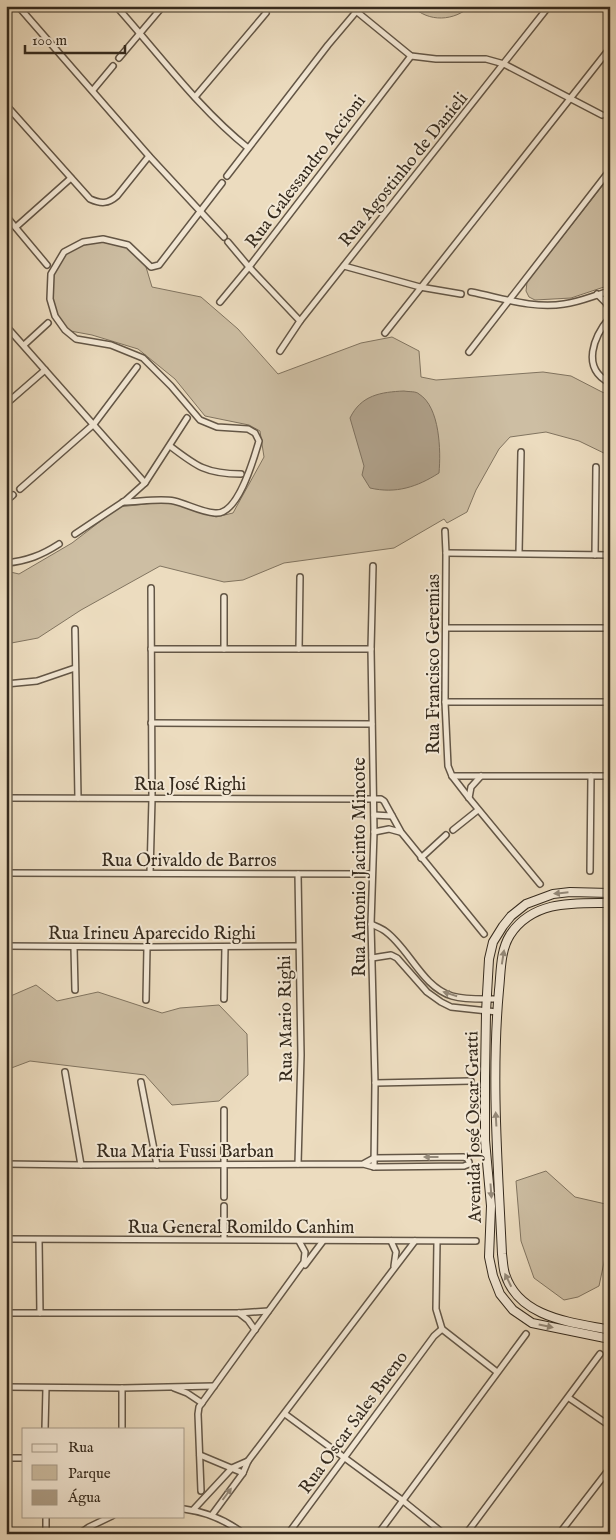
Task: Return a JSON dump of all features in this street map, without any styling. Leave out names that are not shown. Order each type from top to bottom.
[{"type":"street","points":[[18,6],[149,156],[300,321]]},
{"type":"street","points":[[116,6],[195,97],[233,136],[248,148]]},
{"type":"street","points":[[119,58],[163,6]]},
{"type":"street","points":[[227,176],[328,45],[361,6]]},
{"type":"street","name":"Rua Agostinho de Danieli","points":[[280,351],[300,321],[549,6]]},
{"type":"street","points":[[356,11],[411,56],[436,59],[486,59],[504,64],[602,114]]},
{"type":"street","points":[[195,97],[266,13]]},
{"type":"street","points":[[385,332],[610,48]]},
{"type":"street","name":"Rua Galessandro Accioni","points":[[220,302],[411,56]]},
{"type":"street","points":[[93,90],[113,66]]},
{"type":"street","points":[[6,105],[90,199],[99,203],[112,201],[149,156]]},
{"type":"street","points":[[469,352],[610,170]]},
{"type":"street","points":[[16,227],[71,178]]},
{"type":"street","points":[[123,502],[172,500],[216,513],[223,512],[230,507],[247,479],[259,441],[255,433],[248,429],[217,427],[200,420],[171,386],[143,358],[111,345],[76,339],[65,330],[55,316],[50,299],[50,274],[64,252],[83,242],[103,239],[128,245],[151,267],[159,265],[222,183]]},
{"type":"street","points":[[6,216],[47,265]]},
{"type":"street","points":[[344,266],[420,287],[461,294]]},
{"type":"street","points":[[471,292],[534,305],[554,305],[576,302],[610,291]]},
{"type":"street","points":[[597,294],[610,310]]},
{"type":"street","points":[[610,317],[599,330],[592,352],[593,361],[600,377],[610,383]]},
{"type":"street","points":[[24,345],[48,323]]},
{"type":"street","points":[[6,326],[145,483]]},
{"type":"street","points":[[20,489],[94,424],[137,367]]},
{"type":"street","points":[[6,404],[45,370]]},
{"type":"street","points":[[75,534],[123,502],[145,483],[187,418]]},
{"type":"street","points":[[170,446],[197,466],[222,474],[241,474]]},
{"type":"street","points":[[519,553],[522,452]]},
{"type":"street","points":[[595,555],[596,467]]},
{"type":"street","points":[[6,501],[12,495]]},
{"type":"street","name":"Rua Francisco Geremias","points":[[445,531],[446,754],[452,776],[540,884]]},
{"type":"street","points":[[6,563],[29,560],[59,544]]},
{"type":"street","points":[[446,553],[610,555]]},
{"type":"street","name":"Rua Antonio Jacinto Mincote","points":[[373,566],[372,724],[374,832],[371,924],[375,1083],[374,1168]]},
{"type":"street","points":[[299,649],[300,577]]},
{"type":"street","points":[[150,873],[152,799],[151,588]]},
{"type":"street","points":[[224,597],[224,649]]},
{"type":"street","points":[[446,628],[610,628]]},
{"type":"street","points":[[75,629],[78,798]]},
{"type":"street","points":[[151,649],[372,649]]},
{"type":"street","points":[[6,684],[37,681],[75,668]]},
{"type":"street","points":[[445,702],[610,702]]},
{"type":"street","points":[[151,723],[372,724]]},
{"type":"street","points":[[452,776],[610,776]]},
{"type":"street","points":[[468,798],[471,787],[481,776]]},
{"type":"street","points":[[590,871],[591,776]]},
{"type":"street","name":"Rua José Righi","points":[[6,798],[374,798]]},
{"type":"street","points":[[374,798],[384,801],[401,832],[484,934]]},
{"type":"street","points":[[453,830],[478,810]]},
{"type":"street","points":[[374,816],[392,816]]},
{"type":"street","points":[[374,832],[389,829],[401,832]]},
{"type":"street","points":[[421,858],[446,835]]},
{"type":"street","name":"Rua Orivaldo de Barros","points":[[6,873],[372,874]]},
{"type":"street","name":"Rua Mario Righi","points":[[298,874],[301,1055],[298,1164]]},
{"type":"street","name":"Avenida José Oscar Gratti","points":[[610,893],[570,892],[553,894],[526,904],[502,926],[493,942],[488,966],[486,1012],[485,1140],[491,1190],[489,1257],[493,1276],[500,1294],[514,1310],[532,1323],[610,1339]]},
{"type":"street","name":"Avenida José Oscar Gratti","points":[[610,903],[573,903],[555,905],[539,910],[528,917],[510,935],[503,952],[497,1012],[494,1078],[504,1273],[510,1286],[521,1300],[534,1310],[556,1318],[610,1330]]},
{"type":"street","points":[[371,924],[384,930],[434,986],[445,994],[472,999],[498,999]]},
{"type":"street","name":"Rua Irineu Aparecido Righi","points":[[6,946],[298,946]]},
{"type":"street","points":[[74,947],[75,990]]},
{"type":"street","points":[[146,1000],[147,947]]},
{"type":"street","points":[[224,947],[224,999]]},
{"type":"street","points":[[372,958],[391,956],[397,958],[427,992],[451,1007],[497,1012]]},
{"type":"street","points":[[65,1072],[81,1165]]},
{"type":"street","points":[[375,1083],[471,1081]]},
{"type":"street","points":[[141,1082],[157,1165]]},
{"type":"street","points":[[224,1110],[224,1197]]},
{"type":"street","points":[[6,1153],[7,1164]]},
{"type":"street","points":[[374,1158],[463,1157],[467,1158],[469,1164],[464,1166],[374,1168]]},
{"type":"street","name":"Rua Maria Fussi Barban","points":[[363,1164],[374,1158]]},
{"type":"street","name":"Rua Maria Fussi Barban","points":[[7,1164],[363,1164],[374,1168]]},
{"type":"street","points":[[224,1206],[224,1239]]},
{"type":"street","name":"Rua General Romildo Canhim","points":[[6,1239],[476,1241]]},
{"type":"street","points":[[39,1240],[40,1313]]},
{"type":"street","points":[[298,1273],[306,1257],[299,1241]]},
{"type":"street","points":[[201,1491],[199,1408],[268,1311],[312,1258],[323,1241]]},
{"type":"street","points":[[390,1241],[396,1252],[394,1267]]},
{"type":"street","points":[[212,1515],[243,1473],[248,1461],[415,1241]]},
{"type":"street","points":[[437,1242],[436,1309],[442,1329],[497,1372]]},
{"type":"street","points":[[6,1313],[239,1313],[268,1311]]},
{"type":"street","points":[[239,1313],[248,1320],[255,1330]]},
{"type":"street","name":"Rua Oscar Sales Bueno","points":[[288,1534],[434,1336],[442,1329]]},
{"type":"street","points":[[378,1534],[526,1334]]},
{"type":"street","points":[[466,1534],[600,1354]]},
{"type":"street","points":[[6,1387],[122,1388],[214,1386]]},
{"type":"street","points":[[174,1387],[202,1403]]},
{"type":"street","points":[[45,1428],[46,1388]]},
{"type":"street","points":[[122,1388],[122,1428]]},
{"type":"street","points":[[568,1398],[610,1426]]},
{"type":"street","points":[[285,1414],[402,1500],[444,1534]]},
{"type":"street","points":[[200,1455],[243,1473]]},
{"type":"street","points":[[6,1458],[22,1458]]},
{"type":"street","points":[[194,1510],[232,1468],[248,1461]]},
{"type":"street","points":[[559,1534],[610,1468]]},
{"type":"street","points":[[185,1509],[212,1515],[231,1524],[244,1534]]},
{"type":"street","points":[[46,1518],[46,1534]]},
{"type":"street","points":[[78,1534],[89,1526],[107,1518]]},
{"type":"green space","points":[[412,6],[471,6],[457,15],[442,18],[426,15]]},
{"type":"green space","points":[[610,176],[610,285],[571,298],[535,300],[529,297],[526,291],[527,282]]},
{"type":"green space","points":[[103,239],[128,245],[146,267],[152,287],[201,297],[238,329],[278,374],[361,343],[392,337],[419,351],[421,377],[436,380],[543,372],[571,376],[610,395],[610,456],[579,441],[546,432],[510,437],[499,449],[476,490],[467,512],[447,523],[444,519],[394,548],[284,563],[243,580],[224,582],[160,566],[81,610],[38,638],[6,644],[6,571],[19,574],[72,543],[119,507],[172,501],[216,517],[233,513],[264,457],[260,431],[249,425],[205,416],[175,379],[138,349],[92,335],[65,330],[56,318],[51,306],[49,290],[52,274],[59,259],[72,247]]},
{"type":"green space","points":[[36,985],[57,1001],[98,992],[162,1013],[180,1008],[219,1005],[247,1034],[248,1075],[219,1101],[172,1105],[145,1075],[30,1061],[6,1070],[6,998]]},
{"type":"green space","points":[[546,1171],[575,1197],[610,1205],[610,1234],[599,1286],[578,1297],[564,1300],[534,1278],[521,1241],[516,1181]]},
{"type":"water","points":[[404,391],[418,393],[426,400],[431,409],[438,430],[439,473],[423,482],[397,490],[370,488],[362,475],[364,466],[350,418],[360,404],[372,396],[387,392]]}]
